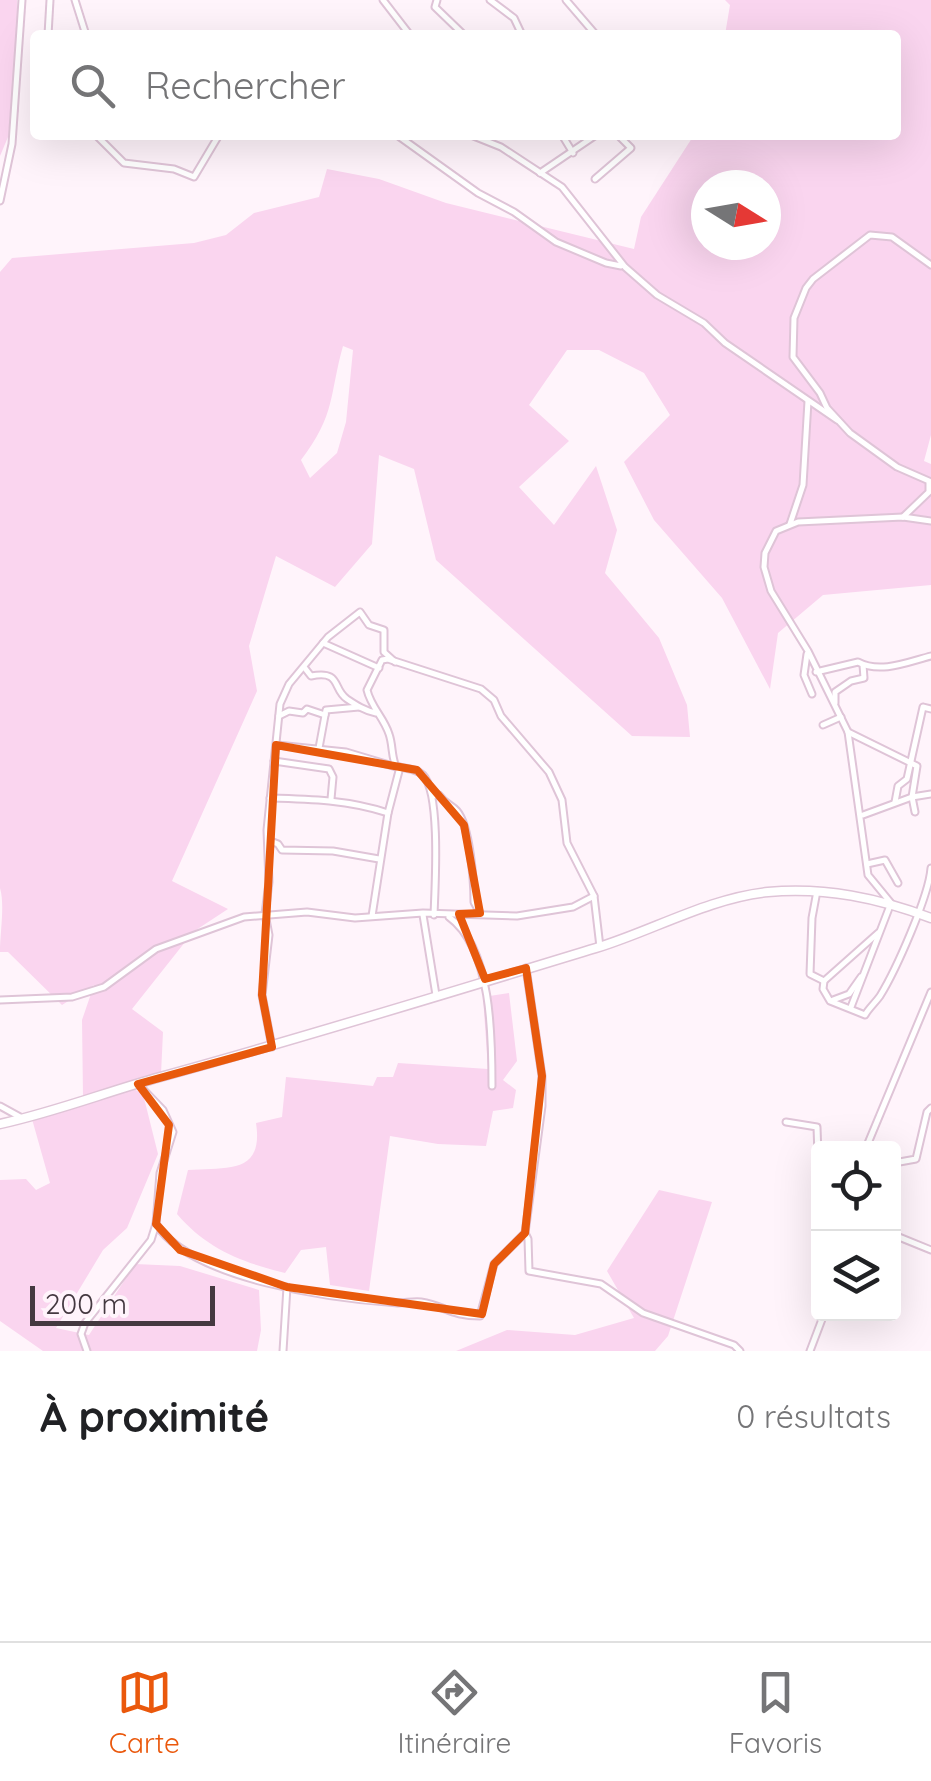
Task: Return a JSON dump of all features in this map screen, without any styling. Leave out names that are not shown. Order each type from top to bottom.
[{"type":"street","points":[[0,201],[12,144],[22,0]]},
{"type":"street","points":[[48,30],[50,0]]},
{"type":"street","points":[[75,0],[84,30]]},
{"type":"street","points":[[384,0],[406,30]]},
{"type":"street","points":[[437,0],[436,8],[459,30]]},
{"type":"street","points":[[490,0],[514,18],[520,30]]},
{"type":"street","points":[[566,0],[592,30]]},
{"type":"street","points":[[101,140],[124,163],[174,169],[194,177],[216,140]]},
{"type":"street","points":[[405,140],[478,194],[514,212],[556,242],[625,267]]},
{"type":"street","points":[[484,140],[562,187],[625,267],[657,296],[704,323],[725,343],[836,420],[879,456],[897,468],[924,476],[930,483],[929,492],[903,516]]},
{"type":"street","points":[[565,140],[573,153]]},
{"type":"street","points":[[540,173],[590,140]]},
{"type":"street","points":[[595,179],[630,148],[623,140]]},
{"type":"street","points":[[836,420],[793,358],[794,318],[806,288],[870,235],[892,237],[931,265]]},
{"type":"street","points":[[790,524],[804,485],[808,400]]},
{"type":"street","points":[[891,903],[871,881],[866,864],[848,732],[808,651],[783,614],[764,567],[768,542],[776,531],[790,524],[903,516],[931,521]]},
{"type":"street","points":[[272,1047],[262,995],[269,935],[265,914],[269,882],[267,840],[283,694],[323,642],[360,612],[369,625],[384,630],[384,652],[398,663]]},
{"type":"street","points":[[323,642],[379,668]]},
{"type":"street","points":[[808,651],[804,675],[812,694]]},
{"type":"street","points":[[816,672],[858,662],[890,667],[931,656]]},
{"type":"street","points":[[372,916],[398,767],[388,731],[367,690],[382,660],[427,670],[481,689],[494,700],[502,716],[549,772],[562,800],[567,843],[594,896],[600,947]]},
{"type":"street","points":[[836,708],[835,692],[864,678],[863,665]]},
{"type":"street","points":[[304,666],[311,676],[325,674],[334,678],[345,698],[355,701],[359,708]]},
{"type":"street","points":[[895,802],[898,786],[907,779],[923,707],[931,710]]},
{"type":"street","points":[[319,749],[329,709],[359,708],[376,713]]},
{"type":"street","points":[[278,716],[307,709],[325,714]]},
{"type":"street","points":[[823,725],[841,716]]},
{"type":"street","points":[[848,732],[919,770],[912,797],[915,812]]},
{"type":"street","points":[[276,745],[346,752],[417,770],[426,776],[432,796],[434,915]]},
{"type":"street","points":[[274,762],[329,769],[333,777],[331,800]]},
{"type":"street","points":[[862,815],[931,794]]},
{"type":"street","points":[[432,796],[439,795],[446,806],[457,810],[464,824],[474,902],[480,913]]},
{"type":"street","points":[[270,798],[363,804],[388,813]]},
{"type":"street","points":[[267,840],[282,850],[333,851],[379,860]]},
{"type":"street","points":[[866,864],[885,860],[898,883]]},
{"type":"street","points":[[880,931],[824,982],[823,990],[830,1000],[864,1015],[878,998],[930,884],[931,868]]},
{"type":"street","points":[[866,897],[871,881]]},
{"type":"street","points":[[0,1124],[272,1047],[600,947],[763,892],[818,891],[866,897],[931,918]]},
{"type":"street","points":[[818,891],[812,918],[810,974],[824,982]]},
{"type":"street","points":[[0,1000],[85,993],[118,978],[156,949],[244,917],[307,912],[328,917],[423,913],[517,916],[573,906],[594,896]]},
{"type":"street","points":[[851,1008],[891,903]]},
{"type":"street","points":[[423,913],[436,996]]},
{"type":"street","points":[[447,915],[469,939],[484,980],[492,1086]]},
{"type":"street","points":[[830,1000],[841,1000],[849,994],[867,965]]},
{"type":"street","points":[[526,968],[542,1098],[525,1234],[529,1271],[601,1284],[643,1314],[734,1345],[740,1351]]},
{"type":"street","points":[[869,1141],[931,992]]},
{"type":"street","points":[[87,1351],[81,1334],[84,1323],[145,1250],[156,1224],[160,1173],[173,1132],[163,1110],[138,1084]]},
{"type":"street","points":[[0,1106],[16,1116],[38,1116]]},
{"type":"street","points":[[901,1162],[916,1159],[931,1108]]},
{"type":"street","points":[[786,1122],[817,1127],[817,1141]]},
{"type":"street","points":[[156,1224],[180,1250],[230,1272],[287,1287],[420,1302],[458,1316],[480,1316],[494,1264],[525,1234]]},
{"type":"street","points":[[901,1239],[931,1250]]},
{"type":"street","points":[[283,1351],[282,1314],[287,1287]]},
{"type":"street","points":[[810,1351],[821,1321]]},
{"type":"highlighted area","points":[[276,745],[417,770],[464,825],[480,913],[459,914],[485,979],[526,968],[542,1076],[525,1233],[494,1264],[482,1314],[287,1287],[180,1250],[156,1224],[169,1125],[138,1084],[272,1047],[262,995]]},
{"type":"shaded area","points":[[0,0],[17,0],[19,111],[0,156]]},
{"type":"shaded area","points":[[725,0],[931,0],[931,435],[924,461],[931,464],[931,585],[823,595],[778,633],[770,689],[722,598],[654,520],[624,462],[670,415],[644,373],[599,350],[567,350],[529,405],[569,441],[519,487],[554,525],[596,466],[617,530],[605,573],[659,638],[687,705],[690,737],[632,736],[436,560],[414,469],[379,455],[372,544],[335,587],[276,556],[249,646],[257,691],[172,881],[228,909],[193,932],[132,1009],[163,1032],[161,1074],[83,1097],[82,1020],[94,985],[62,1005],[8,952],[0,952],[0,272],[12,258],[194,243],[226,235],[254,213],[319,197],[327,169],[379,179],[446,203],[634,249],[641,217],[691,140],[901,140],[901,30],[726,30],[730,5]],"holes":[[[343,346],[353,350],[346,422],[337,453],[310,478],[301,460],[326,417]]]},
{"type":"shaded area","points":[[509,993],[517,1061],[503,1080],[516,1090],[513,1108],[493,1111],[486,1146],[390,1136],[369,1291],[330,1285],[326,1247],[301,1250],[285,1273],[226,1253],[177,1214],[188,1170],[228,1168],[248,1160],[257,1140],[256,1123],[282,1117],[286,1077],[373,1086],[377,1077],[393,1077],[398,1063],[488,1069],[483,997]]},
{"type":"shaded area","points":[[132,1088],[143,1094],[158,1154],[127,1228],[103,1250],[56,1328],[89,1335],[135,1264],[180,1266],[259,1290],[261,1330],[257,1351],[43,1351],[0,1321],[0,1180],[26,1179],[36,1190],[50,1183],[32,1119]]},
{"type":"shaded area","points":[[659,1190],[712,1202],[668,1336],[655,1351],[456,1351],[507,1330],[575,1335],[634,1318],[607,1271]]}]
